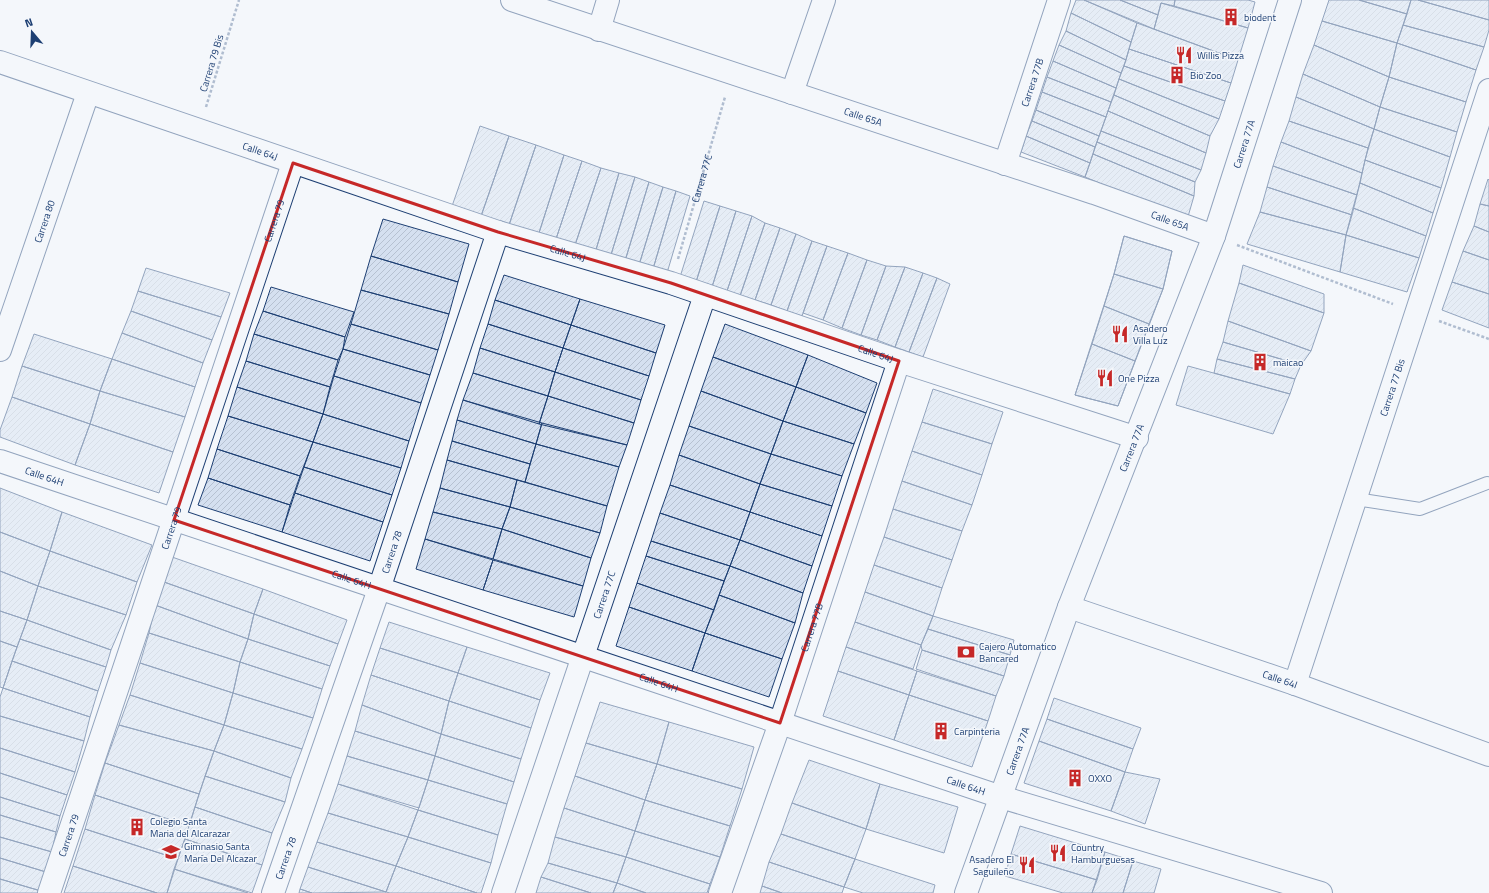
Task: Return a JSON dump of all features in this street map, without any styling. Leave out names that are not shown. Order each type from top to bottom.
[{"type":"street","name":"Calle 65A","points":[[512,0],[1005,164],[1094,192],[1223,240]]},
{"type":"street","points":[[599,30],[608,0]]},
{"type":"street","points":[[792,93],[824,0]]},
{"type":"street","name":"Carrera 77B","points":[[1005,164],[1059,0]]},
{"type":"street","name":"Carrera 77A","points":[[966,893],[1069,607],[1137,438],[1223,240],[1290,0]]},
{"type":"street","name":"Calle 64J","points":[[0,62],[498,232],[671,283],[899,361],[1137,438]]},
{"type":"street","name":"Carrera 77 Bis","points":[[1295,684],[1489,90]]},
{"type":"street","name":"Carrera 80","points":[[0,350],[88,93]]},
{"type":"street","name":"Carrera 79","points":[[49,893],[294,163]]},
{"type":"street","name":"Carrera 78","points":[[273,893],[379,589],[498,232]]},
{"type":"street","name":"Carrera 77C","points":[[503,893],[705,295]]},
{"type":"street","name":"Carrera 77B","points":[[720,893],[780,723],[899,361]]},
{"type":"street","name":"Calle 64H","points":[[0,462],[1001,797],[1321,893]]},
{"type":"street","name":"Calle 64I","points":[[1069,607],[1295,684],[1489,755]]},
{"type":"lane","points":[[1356,499],[1420,510],[1487,483]]},
{"type":"path","name":"Carrera 79 Bis","points":[[199,131],[239,0]]},
{"type":"path","name":"Carrera 77C","points":[[671,283],[732,73]]},
{"type":"path","points":[[1223,240],[1489,340]]},
{"type":"highlighted area","points":[[293,163],[498,232],[671,283],[899,361],[780,723],[174,520]]},
{"type":"building","points":[[1076,0],[1084,0],[1137,23],[1131,42],[1071,13]]},
{"type":"building","points":[[1084,0],[1120,0],[1158,15],[1154,29]]},
{"type":"building","points":[[1120,0],[1175,0],[1174,6],[1161,3],[1158,15]]},
{"type":"building","name":"biodent","points":[[1175,0],[1248,0],[1255,2],[1248,28],[1174,6]]},
{"type":"building","points":[[1329,0],[1359,0],[1407,14],[1397,43],[1322,21]]},
{"type":"building","points":[[1359,0],[1411,0],[1407,14]]},
{"type":"building","points":[[1411,0],[1418,0],[1489,20],[1489,30],[1484,47],[1403,25]]},
{"type":"building","points":[[1418,0],[1489,0],[1489,20]]},
{"type":"building","points":[[1161,3],[1248,28],[1238,60],[1154,29]]},
{"type":"building","points":[[1071,13],[1131,42],[1126,60],[1066,31]]},
{"type":"building","points":[[1322,21],[1397,43],[1389,77],[1314,45]]},
{"type":"building","name":"Willis Pizza","points":[[1137,23],[1238,60],[1231,83],[1129,49]]},
{"type":"building","points":[[1403,25],[1484,47],[1476,70],[1397,43]]},
{"type":"building","points":[[1066,31],[1126,60],[1121,73],[1059,45]]},
{"type":"building","points":[[1397,43],[1476,70],[1466,102],[1389,77]]},
{"type":"building","points":[[1059,45],[1121,73],[1116,88],[1053,61]]},
{"type":"building","points":[[1314,45],[1389,77],[1380,107],[1303,74]]},
{"type":"building","name":"Bio Zoo","points":[[1129,49],[1231,83],[1225,101],[1124,66]]},
{"type":"building","points":[[1053,61],[1116,88],[1111,102],[1047,77]]},
{"type":"building","points":[[1124,66],[1225,101],[1219,119],[1119,79]]},
{"type":"building","points":[[1303,74],[1380,107],[1374,129],[1296,97]]},
{"type":"building","points":[[1047,77],[1111,102],[1106,117],[1042,92]]},
{"type":"building","points":[[1389,77],[1466,102],[1457,132],[1380,107]]},
{"type":"building","points":[[1119,79],[1219,119],[1210,136],[1114,95]]},
{"type":"building","points":[[1042,92],[1106,117],[1099,136],[1036,110]]},
{"type":"building","points":[[1114,95],[1210,136],[1206,153],[1108,111]]},
{"type":"building","points":[[1296,97],[1374,129],[1368,148],[1289,121]]},
{"type":"building","points":[[1380,107],[1457,132],[1450,157],[1374,129]]},
{"type":"building","points":[[1036,110],[1099,136],[1095,147],[1032,121]]},
{"type":"building","points":[[1108,111],[1206,153],[1201,170],[1101,131]]},
{"type":"building","points":[[1032,121],[1095,147],[1090,163],[1026,136]]},
{"type":"building","points":[[1289,121],[1368,148],[1362,173],[1281,142]]},
{"type":"building","points":[[480,126],[509,136],[480,219],[451,209]]},
{"type":"building","points":[[1374,129],[1450,157],[1441,188],[1365,160]]},
{"type":"building","points":[[1101,131],[1201,170],[1195,182],[1097,142]]},
{"type":"building","points":[[509,136],[536,145],[508,228],[480,219]]},
{"type":"building","points":[[1026,136],[1090,163],[1085,177],[1021,152]]},
{"type":"building","points":[[1097,142],[1195,182],[1194,196],[1093,154]]},
{"type":"building","points":[[1281,142],[1362,173],[1357,195],[1273,166]]},
{"type":"building","points":[[536,145],[564,155],[538,236],[508,228]]},
{"type":"building","points":[[1093,154],[1194,196],[1187,220],[1085,177]]},
{"type":"building","points":[[564,155],[582,161],[555,242],[538,236]]},
{"type":"building","points":[[1365,160],[1441,188],[1433,213],[1360,183]]},
{"type":"building","points":[[582,161],[601,168],[574,248],[555,242]]},
{"type":"building","points":[[1273,166],[1357,195],[1352,215],[1267,187]]},
{"type":"building","points":[[601,168],[619,173],[595,253],[574,248]]},
{"type":"building","points":[[619,173],[635,177],[610,258],[595,253]]},
{"type":"building","points":[[635,177],[649,182],[625,261],[610,258]]},
{"type":"building","points":[[1488,179],[1489,180],[1489,206],[1480,204]]},
{"type":"building","points":[[649,182],[663,187],[639,265],[625,261]]},
{"type":"building","points":[[1360,183],[1433,213],[1426,236],[1353,208]]},
{"type":"building","points":[[663,187],[676,191],[653,269],[639,265]]},
{"type":"building","points":[[1267,187],[1352,215],[1346,235],[1260,212]]},
{"type":"building","points":[[676,191],[690,196],[667,273],[653,269]]},
{"type":"building","points":[[704,201],[720,206],[696,282],[680,277]]},
{"type":"building","points":[[1480,204],[1489,206],[1489,232],[1474,226]]},
{"type":"building","points":[[720,206],[736,211],[712,287],[696,282]]},
{"type":"building","points":[[1353,208],[1426,236],[1419,258],[1346,235]]},
{"type":"building","points":[[736,211],[752,216],[727,291],[712,287]]},
{"type":"building","points":[[1260,212],[1346,235],[1340,272],[1247,244]]},
{"type":"building","points":[[752,216],[765,223],[740,296],[727,291]]},
{"type":"building","points":[[383,219],[469,244],[458,282],[371,256]]},
{"type":"building","points":[[765,223],[780,228],[755,300],[740,296]]},
{"type":"building","points":[[1474,226],[1489,232],[1489,260],[1463,251]]},
{"type":"building","points":[[780,228],[796,234],[771,305],[755,300]]},
{"type":"building","points":[[796,234],[812,241],[787,311],[771,305]]},
{"type":"building","points":[[1346,235],[1419,258],[1407,292],[1340,272]]},
{"type":"building","points":[[1124,236],[1172,251],[1163,289],[1118,406],[1075,395],[1114,274]]},
{"type":"building","points":[[1124,236],[1172,251],[1163,289],[1114,274]]},
{"type":"building","points":[[812,241],[827,246],[802,316],[787,311]]},
{"type":"building","points":[[827,246],[848,253],[823,320],[803,313]]},
{"type":"building","points":[[1463,251],[1489,260],[1489,294],[1452,282]]},
{"type":"building","points":[[848,253],[867,260],[842,328],[823,320]]},
{"type":"building","points":[[371,256],[458,282],[449,314],[361,290]]},
{"type":"building","points":[[867,260],[886,266],[861,335],[842,328]]},
{"type":"building","points":[[1243,265],[1324,294],[1324,313],[1239,283]]},
{"type":"building","points":[[886,266],[905,267],[877,340],[861,335]]},
{"type":"building","points":[[905,267],[923,273],[895,347],[877,340]]},
{"type":"building","points":[[146,268],[230,293],[221,317],[138,291]]},
{"type":"building","points":[[923,273],[937,278],[909,352],[895,347]]},
{"type":"building","points":[[1114,274],[1163,289],[1149,324],[1104,306]]},
{"type":"building","points":[[504,275],[580,299],[571,325],[495,300]]},
{"type":"building","points":[[937,278],[950,284],[923,357],[909,352]]},
{"type":"building","points":[[1452,282],[1489,294],[1489,328],[1442,310]]},
{"type":"building","points":[[1239,283],[1324,313],[1311,351],[1228,321]]},
{"type":"building","points":[[271,287],[354,312],[345,337],[263,311]]},
{"type":"building","points":[[361,290],[449,314],[438,350],[351,324]]},
{"type":"building","points":[[138,291],[221,317],[212,340],[131,311]]},
{"type":"building","points":[[580,299],[665,325],[656,353],[571,325]]},
{"type":"building","points":[[495,300],[571,325],[563,348],[488,324]]},
{"type":"building","name":"Asadero Villa Luz","points":[[1104,306],[1149,324],[1135,361],[1092,344]]},
{"type":"building","points":[[131,311],[212,340],[203,363],[122,333]]},
{"type":"building","points":[[263,311],[345,337],[343,349],[338,360],[254,334]]},
{"type":"building","points":[[1228,321],[1311,351],[1301,365],[1223,342]]},
{"type":"building","points":[[351,324],[438,350],[430,375],[343,349]]},
{"type":"building","points":[[488,324],[563,348],[555,372],[480,348]]},
{"type":"building","points":[[725,324],[808,355],[796,387],[713,357]]},
{"type":"building","points":[[571,325],[656,353],[649,376],[563,348]]},
{"type":"building","points":[[122,333],[203,363],[195,387],[112,359]]},
{"type":"building","points":[[34,334],[112,359],[100,391],[22,366]]},
{"type":"building","points":[[254,334],[338,360],[330,387],[246,361]]},
{"type":"building","name":"maicao","points":[[1223,342],[1301,365],[1295,379],[1217,359]]},
{"type":"building","name":"One Pizza","points":[[1092,344],[1135,361],[1118,406],[1075,395]]},
{"type":"building","points":[[480,348],[555,372],[548,396],[473,373]]},
{"type":"building","points":[[563,348],[649,376],[641,400],[555,372]]},
{"type":"building","points":[[343,349],[430,375],[421,403],[334,376]]},
{"type":"building","points":[[808,355],[877,383],[866,413],[796,387]]},
{"type":"building","points":[[713,357],[796,387],[783,421],[701,391]]},
{"type":"building","points":[[112,359],[195,387],[185,417],[100,391]]},
{"type":"building","points":[[1217,359],[1295,379],[1290,394],[1214,373]]},
{"type":"building","points":[[246,361],[330,387],[323,414],[237,387]]},
{"type":"building","points":[[22,366],[100,391],[90,424],[12,397]]},
{"type":"building","points":[[1188,366],[1290,394],[1273,434],[1176,405]]},
{"type":"building","points":[[555,372],[641,400],[634,423],[548,396]]},
{"type":"building","points":[[473,373],[548,396],[539,424],[463,400]]},
{"type":"building","points":[[334,376],[421,403],[409,441],[323,414]]},
{"type":"building","points":[[237,387],[323,414],[313,442],[228,416]]},
{"type":"building","points":[[796,387],[866,413],[854,444],[783,421]]},
{"type":"building","points":[[933,389],[1003,412],[992,444],[922,422]]},
{"type":"building","points":[[100,391],[185,417],[173,452],[90,424]]},
{"type":"building","points":[[701,391],[783,421],[771,454],[689,426]]},
{"type":"building","points":[[548,396],[634,423],[627,445],[539,424]]},
{"type":"building","points":[[12,397],[90,424],[75,465],[0,437],[0,430]]},
{"type":"building","points":[[463,400],[542,423],[536,444],[457,420]]},
{"type":"building","points":[[323,414],[409,441],[401,468],[313,442]]},
{"type":"building","points":[[228,416],[313,442],[300,476],[217,449]]},
{"type":"building","points":[[457,420],[536,444],[530,464],[452,441]]},
{"type":"building","points":[[783,421],[854,444],[842,476],[771,454]]},
{"type":"building","points":[[922,422],[992,444],[982,475],[912,451]]},
{"type":"building","points":[[542,423],[627,445],[619,467],[536,444]]},
{"type":"building","points":[[90,424],[173,452],[159,493],[75,465]]},
{"type":"building","points":[[689,426],[771,454],[760,484],[679,455]]},
{"type":"building","points":[[452,441],[530,464],[525,482],[447,460]]},
{"type":"building","points":[[313,442],[401,468],[392,495],[304,467]]},
{"type":"building","points":[[536,444],[619,467],[607,506],[525,482]]},
{"type":"building","points":[[217,449],[300,476],[290,505],[208,478]]},
{"type":"building","points":[[912,451],[982,475],[972,505],[902,481]]},
{"type":"building","points":[[771,454],[842,476],[832,506],[760,484]]},
{"type":"building","points":[[679,455],[760,484],[750,512],[670,485]]},
{"type":"building","points":[[447,460],[517,480],[510,507],[440,488]]},
{"type":"building","points":[[304,467],[392,495],[383,522],[295,493]]},
{"type":"building","points":[[208,478],[290,505],[282,532],[198,505]]},
{"type":"building","points":[[517,480],[607,506],[600,533],[510,507]]},
{"type":"building","points":[[902,481],[972,505],[962,531],[893,509]]},
{"type":"building","points":[[760,484],[832,506],[822,536],[750,512]]},
{"type":"building","points":[[670,485],[750,512],[740,540],[660,513]]},
{"type":"building","points":[[0,488],[62,512],[50,551],[0,532]]},
{"type":"building","points":[[440,488],[510,507],[502,529],[433,512]]},
{"type":"building","points":[[295,493],[383,522],[370,561],[282,532]]},
{"type":"building","points":[[510,507],[600,533],[591,558],[502,529]]},
{"type":"building","points":[[893,509],[962,531],[952,560],[884,537]]},
{"type":"building","points":[[62,512],[152,545],[137,582],[50,551]]},
{"type":"building","points":[[433,512],[502,529],[493,559],[425,539]]},
{"type":"building","points":[[750,512],[822,536],[812,566],[740,540]]},
{"type":"building","points":[[660,513],[740,540],[730,566],[651,541]]},
{"type":"building","points":[[502,529],[591,558],[583,586],[493,559]]},
{"type":"building","points":[[0,532],[50,551],[38,586],[0,571]]},
{"type":"building","points":[[884,537],[952,560],[942,588],[874,565]]},
{"type":"building","points":[[425,539],[493,560],[483,590],[416,569]]},
{"type":"building","points":[[740,540],[812,566],[803,593],[730,566]]},
{"type":"building","points":[[651,541],[730,566],[724,581],[646,556]]},
{"type":"building","points":[[50,551],[137,582],[126,615],[38,586]]},
{"type":"building","points":[[646,556],[724,581],[714,610],[637,583]]},
{"type":"building","points":[[172,557],[263,589],[254,614],[164,582]]},
{"type":"building","points":[[493,560],[583,586],[574,617],[483,590]]},
{"type":"building","points":[[874,565],[942,588],[933,616],[865,592]]},
{"type":"building","points":[[730,566],[803,593],[795,623],[719,595]]},
{"type":"building","points":[[0,571],[38,586],[27,620],[0,611]]},
{"type":"building","points":[[164,582],[254,614],[248,639],[155,605]]},
{"type":"building","points":[[637,583],[714,610],[705,633],[629,607]]},
{"type":"building","points":[[38,586],[126,615],[111,650],[27,620]]},
{"type":"building","points":[[263,589],[347,620],[338,644],[254,614]]},
{"type":"building","points":[[865,592],[933,616],[921,645],[855,622]]},
{"type":"building","points":[[719,595],[795,623],[782,659],[705,633]]},
{"type":"building","points":[[155,605],[248,639],[240,662],[149,633]]},
{"type":"building","points":[[629,607],[705,633],[692,671],[616,646]]},
{"type":"building","points":[[0,611],[27,620],[17,647],[0,641]]},
{"type":"building","points":[[254,614],[338,644],[330,666],[248,639]]},
{"type":"building","points":[[933,616],[1014,640],[1010,655],[928,629]]},
{"type":"building","points":[[27,620],[111,650],[106,667],[20,639]]},
{"type":"building","points":[[389,622],[467,647],[458,673],[380,648]]},
{"type":"building","points":[[855,622],[921,645],[913,669],[846,647]]},
{"type":"building","name":"Cajero Automatico Bancared","points":[[928,629],[1010,655],[1004,676],[922,650],[921,645]]},
{"type":"building","points":[[149,633],[240,662],[233,693],[140,663]]},
{"type":"building","points":[[705,633],[782,659],[769,697],[692,671]]},
{"type":"building","points":[[20,639],[106,667],[98,691],[12,661]]},
{"type":"building","points":[[248,639],[330,666],[322,689],[240,662]]},
{"type":"building","points":[[0,641],[17,647],[3,688],[0,687]]},
{"type":"building","points":[[467,647],[550,673],[540,700],[458,673]]},
{"type":"building","points":[[846,647],[917,671],[909,695],[838,671]]},
{"type":"building","points":[[380,648],[458,673],[449,701],[371,675]]},
{"type":"building","points":[[922,650],[1004,676],[996,696],[916,669]]},
{"type":"building","points":[[12,661],[98,691],[90,717],[3,688]]},
{"type":"building","points":[[240,662],[322,689],[313,718],[233,693]]},
{"type":"building","points":[[140,663],[233,693],[224,725],[130,695]]},
{"type":"building","points":[[838,671],[909,695],[894,740],[823,716]]},
{"type":"building","points":[[917,671],[996,696],[988,721],[909,695]]},
{"type":"building","points":[[458,673],[540,700],[531,728],[449,701]]},
{"type":"building","points":[[371,675],[449,701],[441,734],[362,705]]},
{"type":"building","points":[[3,688],[90,717],[84,741],[0,716],[0,697]]},
{"type":"building","points":[[233,693],[313,718],[302,749],[224,725]]},
{"type":"building","points":[[130,695],[224,725],[214,751],[119,725]]},
{"type":"building","name":"Carpinteria","points":[[909,695],[988,721],[972,767],[894,740]]},
{"type":"building","points":[[1054,698],[1141,728],[1133,749],[1047,719]]},
{"type":"building","points":[[449,701],[531,728],[521,759],[441,734]]},
{"type":"building","points":[[600,702],[669,722],[657,764],[586,743]]},
{"type":"building","points":[[362,705],[441,734],[435,756],[355,731]]},
{"type":"building","points":[[0,716],[84,741],[75,772],[0,748]]},
{"type":"building","points":[[1047,719],[1133,749],[1125,772],[1039,741]]},
{"type":"building","points":[[669,722],[754,747],[742,789],[657,764]]},
{"type":"building","points":[[119,725],[214,751],[199,794],[105,763]]},
{"type":"building","points":[[224,725],[302,749],[291,778],[214,751]]},
{"type":"building","points":[[355,731],[435,756],[428,780],[347,756]]},
{"type":"building","points":[[441,734],[521,759],[514,782],[435,756]]},
{"type":"building","name":"OXXO","points":[[1039,741],[1125,772],[1111,811],[1024,783]]},
{"type":"building","points":[[586,743],[657,764],[645,800],[575,776]]},
{"type":"building","points":[[0,748],[75,772],[67,795],[0,773]]},
{"type":"building","points":[[214,751],[291,778],[285,802],[205,776]]},
{"type":"building","points":[[347,756],[428,780],[419,808],[338,784]]},
{"type":"building","points":[[435,756],[514,782],[507,804],[428,780]]},
{"type":"building","points":[[809,760],[880,784],[866,829],[792,803]]},
{"type":"building","points":[[105,763],[199,794],[189,826],[95,795]]},
{"type":"building","points":[[657,764],[742,789],[730,826],[645,800]]},
{"type":"building","points":[[1125,772],[1160,779],[1145,824],[1111,811]]},
{"type":"building","points":[[0,773],[67,795],[60,816],[0,797]]},
{"type":"building","points":[[205,776],[285,802],[272,833],[195,807]]},
{"type":"building","points":[[575,776],[645,800],[635,831],[564,808]]},
{"type":"building","points":[[428,780],[507,804],[498,835],[418,810]]},
{"type":"building","points":[[338,784],[418,810],[408,837],[328,813]]},
{"type":"building","points":[[880,784],[958,807],[944,853],[866,829]]},
{"type":"building","name":"Colegio Santa Maria del Alcarazar","points":[[95,795],[189,826],[178,859],[85,829]]},
{"type":"building","points":[[0,797],[60,816],[56,832],[0,815]]},
{"type":"building","points":[[645,800],[730,826],[720,857],[635,831]]},
{"type":"building","points":[[792,803],[866,829],[855,859],[781,834]]},
{"type":"building","points":[[195,807],[272,833],[262,865],[185,839]]},
{"type":"building","points":[[564,808],[635,831],[626,857],[555,837]]},
{"type":"building","points":[[418,810],[498,835],[491,863],[408,837]]},
{"type":"building","points":[[328,813],[408,837],[396,866],[317,842]]},
{"type":"building","points":[[0,815],[56,832],[52,852],[0,837]]},
{"type":"building","name":"Country Hamburguesas","points":[[1020,826],[1105,852],[1097,880],[1011,854]]},
{"type":"building","points":[[85,829],[178,859],[167,893],[157,893],[73,866]]},
{"type":"building","points":[[635,831],[720,857],[710,884],[626,857]]},
{"type":"building","points":[[781,834],[855,859],[844,887],[769,862]]},
{"type":"building","points":[[0,837],[52,852],[46,872],[0,858]]},
{"type":"building","points":[[408,837],[491,863],[481,893],[477,893],[396,866]]},
{"type":"building","points":[[555,837],[626,857],[617,883],[548,863]]},
{"type":"building","points":[[185,839],[262,865],[252,893],[174,869]]},
{"type":"building","points":[[317,842],[396,866],[386,892],[308,867]]},
{"type":"building","points":[[1105,852],[1133,861],[1123,893],[1092,893]]},
{"type":"building","name":"Asadero El Saguileño","points":[[1011,854],[1097,880],[1092,893],[1063,893],[1005,876]]},
{"type":"building","points":[[626,857],[710,884],[707,893],[646,893],[617,883]]},
{"type":"building","points":[[0,858],[46,872],[41,891],[0,879]]},
{"type":"building","points":[[855,859],[935,885],[933,893],[863,893],[844,887]]},
{"type":"building","points":[[1133,861],[1161,869],[1154,893],[1123,893]]},
{"type":"building","points":[[769,862],[844,887],[842,893],[782,893],[762,886]]},
{"type":"building","points":[[548,863],[617,883],[613,893],[591,893],[541,877]]},
{"type":"building","points":[[73,866],[157,893],[64,893]]},
{"type":"building","points":[[396,866],[477,893],[386,892]]},
{"type":"building","points":[[308,867],[386,892],[312,893],[300,889]]},
{"type":"building","points":[[174,869],[248,893],[167,893]]},
{"type":"building","points":[[541,877],[591,893],[536,893]]},
{"type":"building","points":[[0,879],[41,891],[40,893],[0,893]]},
{"type":"building","points":[[617,883],[646,893],[613,893]]},
{"type":"building","points":[[762,886],[782,893],[760,893]]},
{"type":"building","points":[[300,889],[312,893],[299,893]]},
{"type":"place","name":"biodent","points":[[1231,17]]},
{"type":"place","name":"Willis Pizza","points":[[1184,55]]},
{"type":"place","name":"Bio Zoo","points":[[1177,75]]},
{"type":"place","name":"Asadero Villa Luz","points":[[1120,334]]},
{"type":"place","name":"maicao","points":[[1260,362]]},
{"type":"place","name":"One Pizza","points":[[1105,378]]},
{"type":"place","name":"Cajero Automatico Bancared","points":[[966,652]]},
{"type":"place","name":"Carpinteria","points":[[941,731]]},
{"type":"place","name":"OXXO","points":[[1075,778]]},
{"type":"place","name":"Colegio Santa Maria del Alcarazar","points":[[137,827]]},
{"type":"place","name":"Gimnasio Santa María Del Alcazar","points":[[171,852]]},
{"type":"place","name":"Country Hamburguesas","points":[[1058,853]]},
{"type":"place","name":"Asadero El Saguileño","points":[[1027,865]]}]
